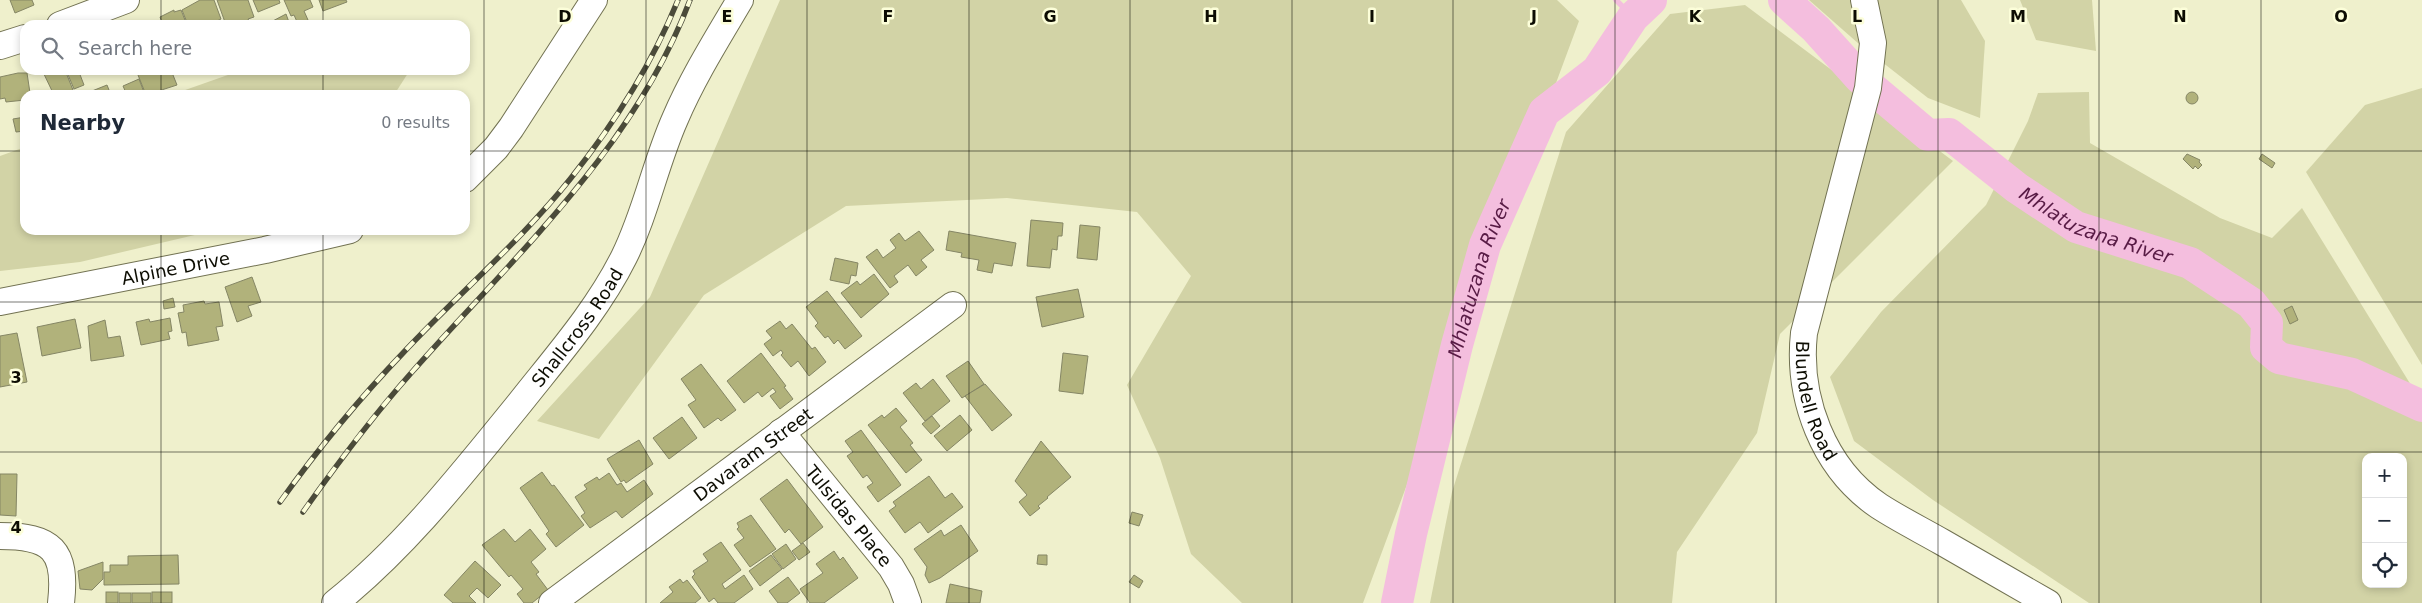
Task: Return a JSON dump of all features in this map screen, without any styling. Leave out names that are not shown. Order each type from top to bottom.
[{"type":"street","points":[[73,20],[126,0]]},
{"type":"street","points":[[470,174],[496,148],[511,128],[594,0]]},
{"type":"street","name":"Shallcross Road","points":[[335,603],[394,552],[481,451],[596,304],[624,257],[637,227],[654,171],[675,118],[707,54],[740,0]]},
{"type":"street","name":"Blundell Road","points":[[1864,0],[1873,43],[1868,88],[1809,310],[1802,353],[1804,379],[1815,424],[1826,448],[1844,473],[1878,505],[2048,603]]},
{"type":"street","points":[[0,46],[20,40]]},
{"type":"street","name":"Alpine Drive","points":[[0,302],[265,250],[329,235]]},
{"type":"street","name":"Davaram Street","points":[[552,603],[953,305]]},
{"type":"street","name":"Tulsidas Place","points":[[782,432],[891,567],[901,584],[908,603]]},
{"type":"street","points":[[0,536],[35,540],[49,546],[57,554],[62,567],[61,603]]},
{"type":"green space","points":[[780,0],[1557,0],[1579,21],[1363,603],[1242,603],[1191,554],[1160,458],[1127,385],[1191,276],[1137,212],[1007,198],[846,206],[704,295],[599,439],[537,421],[650,297]]},
{"type":"green space","points":[[1809,0],[1961,0],[1985,41],[1980,118],[1928,98],[1859,44]]},
{"type":"green space","points":[[2020,0],[2092,0],[2096,51],[2036,40]]},
{"type":"green space","points":[[1745,5],[1953,161],[1780,334],[1757,433],[1677,552],[1672,603],[1430,603],[1452,492],[1566,132],[1670,14]]},
{"type":"green space","points":[[228,75],[407,75],[397,90],[185,90]]},
{"type":"green space","points":[[2422,88],[2422,365],[2306,172],[2365,105]]},
{"type":"green space","points":[[2089,92],[2090,143],[2220,218],[2272,238],[2302,208],[2422,403],[2422,603],[2089,603],[1933,500],[1854,441],[1830,377],[1881,312],[1986,205],[2028,121],[2038,93]]},
{"type":"green space","points":[[20,149],[20,235],[195,235],[80,262],[0,271],[0,156]]},
{"type":"building","points":[[10,0],[32,0],[34,5],[15,13]]},
{"type":"building","points":[[200,0],[214,0],[221,19],[186,20],[182,10]]},
{"type":"building","points":[[217,0],[248,0],[254,17],[248,20],[224,20]]},
{"type":"building","points":[[253,0],[279,0],[280,3],[258,12]]},
{"type":"building","points":[[284,0],[310,0],[313,7],[304,11],[308,20],[296,20],[294,15],[291,16]]},
{"type":"building","points":[[319,0],[346,0],[347,2],[323,11]]},
{"type":"building","points":[[174,10],[174,12],[181,10],[185,20],[161,20],[160,17]]},
{"type":"building","points":[[286,14],[288,20],[275,20]]},
{"type":"building","points":[[18,73],[20,75],[27,75],[30,90],[20,90],[20,101],[6,102],[5,98],[0,99],[0,77]]},
{"type":"building","points":[[44,75],[67,75],[73,90],[52,90]]},
{"type":"building","points":[[68,75],[80,75],[84,85],[74,89]]},
{"type":"building","points":[[138,75],[173,75],[177,85],[162,90],[144,90]]},
{"type":"building","points":[[139,79],[143,90],[125,90],[123,86]]},
{"type":"building","points":[[107,85],[109,90],[94,90]]},
{"type":"building","points":[[2194,92],[2197,93],[2197,103],[2190,104],[2187,103],[2186,96],[2187,93]]},
{"type":"building","points":[[20,118],[20,132],[16,132],[13,119]]},
{"type":"building","points":[[2187,154],[2200,160],[2199,162],[2202,165],[2198,169],[2195,166],[2193,169],[2183,159]]},
{"type":"building","points":[[2262,154],[2275,163],[2272,168],[2259,159]]},
{"type":"building","points":[[1031,220],[1063,223],[1062,236],[1058,236],[1057,250],[1052,249],[1050,268],[1027,266]]},
{"type":"building","points":[[1080,225],[1100,227],[1097,260],[1077,258]]},
{"type":"building","points":[[919,231],[934,250],[921,260],[927,267],[916,276],[908,265],[894,276],[898,282],[890,288],[866,257],[877,249],[883,258],[896,248],[890,240],[899,233],[905,241]]},
{"type":"building","points":[[949,231],[1016,243],[1012,266],[994,263],[992,273],[977,270],[979,260],[961,257],[962,253],[946,250]]},
{"type":"building","points":[[835,258],[858,263],[856,276],[851,275],[849,284],[830,280]]},
{"type":"building","points":[[874,274],[889,294],[861,318],[841,293],[857,281],[860,285]]},
{"type":"building","points":[[252,277],[261,302],[248,306],[252,316],[237,322],[225,287]]},
{"type":"building","points":[[1078,289],[1084,317],[1042,327],[1036,297]]},
{"type":"building","points":[[827,291],[862,336],[845,349],[838,340],[834,344],[828,336],[825,338],[815,326],[818,323],[806,307]]},
{"type":"building","points":[[173,298],[175,307],[164,309],[163,301]]},
{"type":"building","points":[[204,301],[205,304],[219,302],[223,326],[216,327],[219,340],[188,346],[186,332],[182,333],[178,313],[184,312],[183,305]]},
{"type":"building","points":[[2292,306],[2298,320],[2290,324],[2284,310]]},
{"type":"building","points":[[170,318],[172,331],[168,332],[170,339],[141,345],[136,322],[149,319],[150,322]]},
{"type":"building","points":[[75,319],[81,348],[42,356],[37,327]]},
{"type":"building","points":[[105,320],[108,338],[120,336],[124,356],[91,361],[88,326]]},
{"type":"building","points":[[780,321],[786,329],[792,324],[812,349],[815,347],[826,362],[809,376],[798,361],[791,367],[781,355],[783,353],[781,350],[773,356],[764,344],[772,338],[766,331]]},
{"type":"building","points":[[17,333],[27,382],[0,387],[0,336]]},
{"type":"building","points":[[761,353],[786,386],[784,387],[793,399],[780,409],[770,396],[776,392],[773,388],[762,397],[758,392],[744,403],[727,381]]},
{"type":"building","points":[[1063,353],[1088,356],[1083,394],[1059,391]]},
{"type":"building","points":[[968,361],[984,384],[962,398],[946,376]]},
{"type":"building","points":[[701,364],[736,410],[721,421],[718,418],[704,428],[688,405],[696,400],[681,379]]},
{"type":"building","points":[[933,379],[950,401],[925,421],[903,393],[916,383],[921,389]]},
{"type":"building","points":[[985,384],[1012,415],[992,431],[965,396]]},
{"type":"building","points":[[896,408],[907,421],[900,427],[913,443],[910,445],[922,460],[906,473],[868,425],[882,415],[884,418]]},
{"type":"building","points":[[960,415],[972,430],[947,451],[934,436]]},
{"type":"building","points":[[932,416],[940,426],[931,434],[922,424]]},
{"type":"building","points":[[682,417],[697,438],[669,459],[653,438]]},
{"type":"building","points":[[861,430],[901,485],[878,502],[867,487],[873,483],[867,475],[863,478],[847,456],[853,452],[845,441]]},
{"type":"building","points":[[639,440],[653,464],[626,483],[624,480],[621,482],[607,459]]},
{"type":"building","points":[[1041,441],[1071,477],[1047,497],[1038,506],[1040,508],[1030,516],[1019,502],[1027,495],[1015,481]]},
{"type":"building","points":[[542,472],[584,525],[556,547],[546,534],[549,531],[520,488]]},
{"type":"building","points":[[609,473],[617,485],[621,483],[627,492],[644,480],[653,494],[622,518],[616,511],[590,528],[581,516],[585,513],[575,497],[587,489],[584,485],[597,477],[599,480]]},
{"type":"building","points":[[0,474],[17,474],[16,516],[0,515]]},
{"type":"building","points":[[929,476],[945,498],[952,493],[963,507],[928,533],[920,522],[905,533],[889,511],[896,506],[893,502]]},
{"type":"building","points":[[787,479],[823,527],[801,544],[789,529],[785,533],[760,499]]},
{"type":"building","points":[[1132,512],[1143,515],[1139,526],[1129,523]]},
{"type":"building","points":[[751,515],[776,549],[750,567],[734,545],[744,538],[737,529],[739,527],[737,523]]},
{"type":"building","points":[[961,525],[978,551],[940,578],[929,583],[925,575],[927,567],[914,549],[941,530],[944,536]]},
{"type":"building","points":[[504,529],[515,542],[530,529],[546,549],[531,562],[539,572],[536,574],[548,590],[532,603],[524,603],[517,594],[523,589],[511,575],[509,577],[482,545]]},
{"type":"building","points":[[721,542],[741,570],[722,584],[725,589],[744,575],[753,589],[734,603],[718,603],[714,598],[709,602],[692,577],[695,574],[693,571],[708,561],[703,554]]},
{"type":"building","points":[[803,543],[810,552],[799,560],[792,551]]},
{"type":"building","points":[[786,544],[796,559],[783,569],[772,554]]},
{"type":"building","points":[[834,551],[840,560],[843,557],[858,578],[824,603],[810,603],[800,589],[823,573],[816,564]]},
{"type":"building","points":[[178,555],[179,584],[104,585],[104,572],[110,572],[110,565],[128,565],[128,556]]},
{"type":"building","points":[[771,555],[782,569],[760,586],[749,571]]},
{"type":"building","points":[[1038,555],[1047,555],[1047,565],[1037,564]]},
{"type":"building","points":[[475,561],[501,585],[488,598],[477,588],[469,596],[476,603],[453,603],[444,595]]},
{"type":"building","points":[[103,562],[103,579],[92,590],[80,589],[78,571]]},
{"type":"building","points":[[1134,575],[1143,581],[1139,588],[1129,582]]},
{"type":"building","points":[[788,577],[800,593],[787,603],[778,603],[769,591]]},
{"type":"building","points":[[680,579],[683,583],[687,580],[701,598],[695,603],[660,603],[673,592],[669,587]]},
{"type":"building","points":[[950,584],[982,591],[980,603],[946,603]]},
{"type":"building","points":[[106,592],[118,592],[118,603],[106,603]]},
{"type":"building","points":[[152,592],[172,592],[172,603],[152,603]]},
{"type":"building","points":[[119,593],[131,593],[131,603],[119,603]]},
{"type":"building","points":[[132,593],[151,593],[151,603],[132,603]]},
{"type":"waterway","points":[[1616,0],[1633,17]]},
{"type":"waterway","name":"Mhlatuzana River","points":[[1397,603],[1411,534],[1457,345],[1485,245],[1544,112],[1597,71],[1633,17],[1651,0]]},
{"type":"waterway","name":"Mhlatuzana River","points":[[1784,0],[1816,29],[1860,78],[1928,135],[1949,134],[2017,188],[2076,227],[2190,263],[2251,303],[2267,323],[2266,347],[2279,358],[2352,374],[2422,406]]},
{"type":"railway","points":[[280,502],[324,444],[386,371],[510,246],[571,178],[631,93],[668,24],[678,0]]},
{"type":"railway","points":[[303,512],[355,441],[397,389],[530,243],[604,153],[637,105],[666,54],[690,0]]}]
